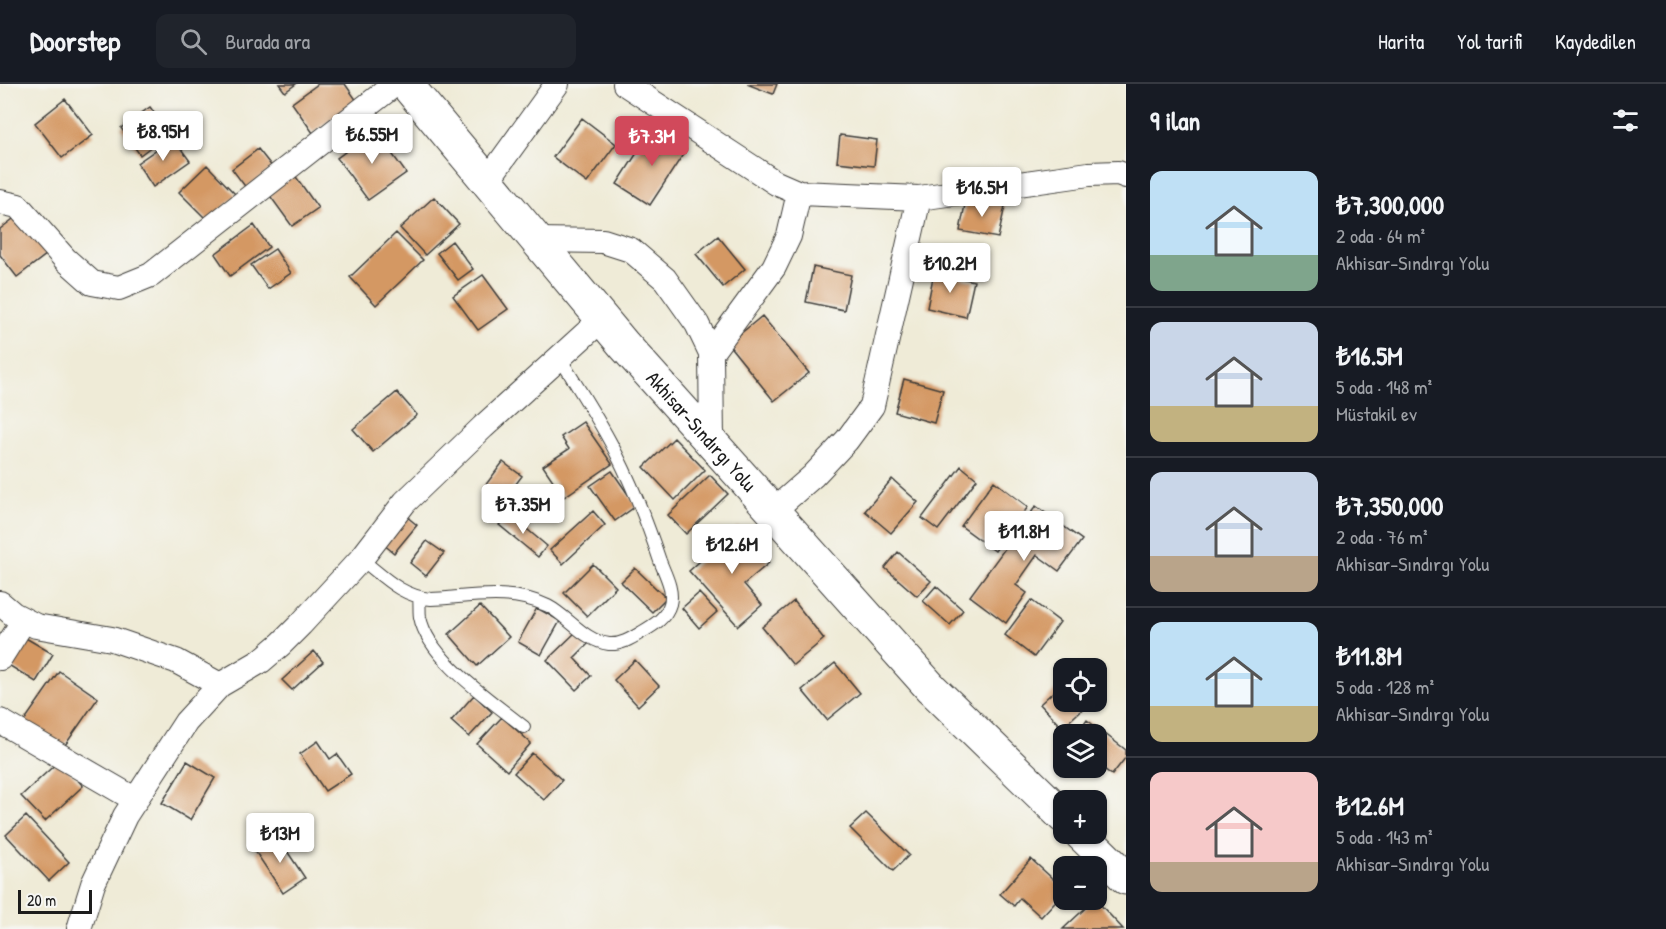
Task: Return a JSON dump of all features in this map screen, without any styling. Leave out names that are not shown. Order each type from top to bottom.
[{"type":"main road","name":"Akhisar-Sındırgı Yolu","points":[[406,84],[602,319],[931,688],[1053,806]]},
{"type":"main road","points":[[1091,844],[1126,878]]},
{"type":"street","points":[[0,202],[18,206],[65,259],[92,283],[119,288],[151,275],[395,84]]},
{"type":"street","points":[[487,181],[557,84]]},
{"type":"street","points":[[625,84],[776,183],[799,193],[920,198],[1089,174],[1118,173],[1126,176]]},
{"type":"street","points":[[711,353],[774,267],[789,236],[799,193]]},
{"type":"street","points":[[773,511],[813,476],[847,440],[872,406],[920,198]]},
{"type":"street","points":[[537,240],[603,241],[631,250],[665,279],[697,324],[711,353],[712,443]]},
{"type":"street","points":[[79,929],[93,884],[125,816],[186,722],[220,685],[261,661],[281,644],[361,559],[405,502],[475,434],[602,319]]},
{"type":"street","points":[[0,603],[13,614],[36,626],[112,639],[176,661],[220,685]]},
{"type":"street","points":[[0,658],[24,620]]},
{"type":"street","points":[[0,721],[136,800]]},
{"type":"lane","points":[[361,559],[404,592],[419,598],[506,595],[534,600],[549,607],[591,638],[601,642],[621,643],[659,621],[666,613],[671,593],[651,534],[616,453],[560,358]]},
{"type":"lane","points":[[419,598],[420,617],[431,642],[440,655],[450,667],[524,727]]},
{"type":"building","points":[[279,84],[296,84],[285,92]]},
{"type":"building","points":[[318,84],[345,84],[357,101],[313,133],[292,103]]},
{"type":"building","points":[[747,84],[777,84],[773,94]]},
{"type":"building","points":[[65,99],[93,135],[62,158],[35,123]]},
{"type":"building","points":[[150,107],[169,133],[140,155],[121,128]]},
{"type":"building","points":[[582,118],[616,144],[587,183],[553,157]]},
{"type":"building","points":[[653,128],[686,150],[650,205],[617,184]]},
{"type":"building","points":[[375,130],[406,173],[368,200],[337,158]]},
{"type":"building","points":[[840,135],[877,140],[874,166],[837,162]]},
{"type":"building","points":[[173,138],[190,161],[153,187],[137,163]]},
{"type":"building","points":[[258,149],[273,168],[247,189],[232,169]]},
{"type":"building","points":[[207,165],[236,195],[209,222],[179,192]]},
{"type":"building","points":[[294,174],[318,208],[292,226],[268,193]]},
{"type":"building","points":[[434,197],[459,224],[425,255],[400,228]]},
{"type":"building","points":[[966,199],[1005,206],[998,238],[960,231]]},
{"type":"building","points":[[21,213],[51,251],[17,277],[0,255],[0,229]]},
{"type":"building","points":[[254,225],[269,247],[230,276],[215,254]]},
{"type":"building","points":[[396,233],[423,260],[376,305],[350,277]]},
{"type":"building","points":[[718,236],[745,269],[723,287],[696,254]]},
{"type":"building","points":[[452,241],[473,269],[458,280],[437,253]]},
{"type":"building","points":[[275,249],[291,273],[268,289],[251,265]]},
{"type":"building","points":[[813,267],[851,275],[844,310],[806,302]]},
{"type":"building","points":[[934,272],[974,281],[966,317],[927,308]]},
{"type":"building","points":[[483,275],[508,309],[478,330],[453,296]]},
{"type":"building","points":[[762,316],[809,373],[774,401],[728,344]]},
{"type":"building","points":[[904,379],[943,390],[934,423],[895,412]]},
{"type":"building","points":[[397,392],[417,415],[373,452],[353,429]]},
{"type":"building","points":[[583,422],[612,464],[564,497],[543,466],[569,449],[561,437]]},
{"type":"building","points":[[674,438],[705,470],[675,500],[644,467]]},
{"type":"building","points":[[503,462],[522,476],[503,501],[484,487]]},
{"type":"building","points":[[961,466],[977,479],[938,530],[922,518]]},
{"type":"building","points":[[612,471],[636,506],[615,521],[590,486]]},
{"type":"building","points":[[710,475],[728,494],[686,534],[668,515]]},
{"type":"building","points":[[892,479],[918,502],[891,533],[865,511]]},
{"type":"building","points":[[994,481],[1028,507],[995,551],[961,526]]},
{"type":"building","points":[[1036,506],[1082,540],[1059,571],[1037,555],[1016,585],[1027,593],[1006,623],[970,596]]},
{"type":"building","points":[[593,511],[605,525],[563,564],[550,550]]},
{"type":"building","points":[[509,514],[547,546],[538,557],[499,525]]},
{"type":"building","points":[[406,516],[417,525],[394,553],[383,544]]},
{"type":"building","points":[[738,527],[769,563],[744,584],[762,605],[738,626],[689,571]]},
{"type":"building","points":[[427,541],[444,553],[426,576],[410,563]]},
{"type":"building","points":[[898,552],[931,581],[917,596],[885,568]]},
{"type":"building","points":[[593,564],[616,587],[587,616],[564,593]]},
{"type":"building","points":[[635,568],[666,598],[652,612],[621,582]]},
{"type":"building","points":[[936,586],[963,610],[950,625],[923,601]]},
{"type":"building","points":[[699,593],[717,612],[699,628],[682,608]]},
{"type":"building","points":[[1031,600],[1060,622],[1034,657],[1005,635]]},
{"type":"building","points":[[794,601],[824,639],[793,665],[762,627]]},
{"type":"building","points":[[480,606],[509,637],[477,666],[449,634]]},
{"type":"building","points":[[537,608],[560,621],[541,655],[518,642]]},
{"type":"building","points":[[577,631],[589,643],[574,658],[591,676],[576,690],[547,660]]},
{"type":"building","points":[[19,634],[53,654],[36,682],[2,661]]},
{"type":"building","points":[[314,651],[323,662],[292,690],[282,680]]},
{"type":"building","points":[[635,660],[659,686],[638,706],[614,680]]},
{"type":"building","points":[[835,663],[860,693],[827,720],[802,690]]},
{"type":"building","points":[[59,671],[98,698],[61,751],[22,724]]},
{"type":"building","points":[[1053,692],[1053,712],[1079,712],[1066,724],[1058,724],[1040,704]]},
{"type":"building","points":[[474,695],[492,712],[469,737],[451,721]]},
{"type":"building","points":[[502,717],[531,743],[507,771],[477,744]]},
{"type":"building","points":[[1107,735],[1126,750],[1126,757],[1112,775],[1107,771]]},
{"type":"building","points":[[318,741],[330,759],[337,754],[351,774],[325,791],[300,754]]},
{"type":"building","points":[[532,753],[562,780],[544,800],[514,773]]},
{"type":"building","points":[[60,760],[83,786],[45,821],[21,796]]},
{"type":"building","points":[[187,761],[215,778],[190,820],[162,803]]},
{"type":"building","points":[[866,813],[909,855],[893,871],[850,828]]},
{"type":"building","points":[[26,816],[69,862],[49,881],[6,835]]},
{"type":"building","points":[[277,836],[305,878],[283,893],[255,851]]},
{"type":"building","points":[[1031,859],[1053,879],[1053,904],[1041,917],[1020,898],[1014,906],[1000,894]]},
{"type":"building","points":[[1083,910],[1105,910],[1123,929],[1063,929]]}]
